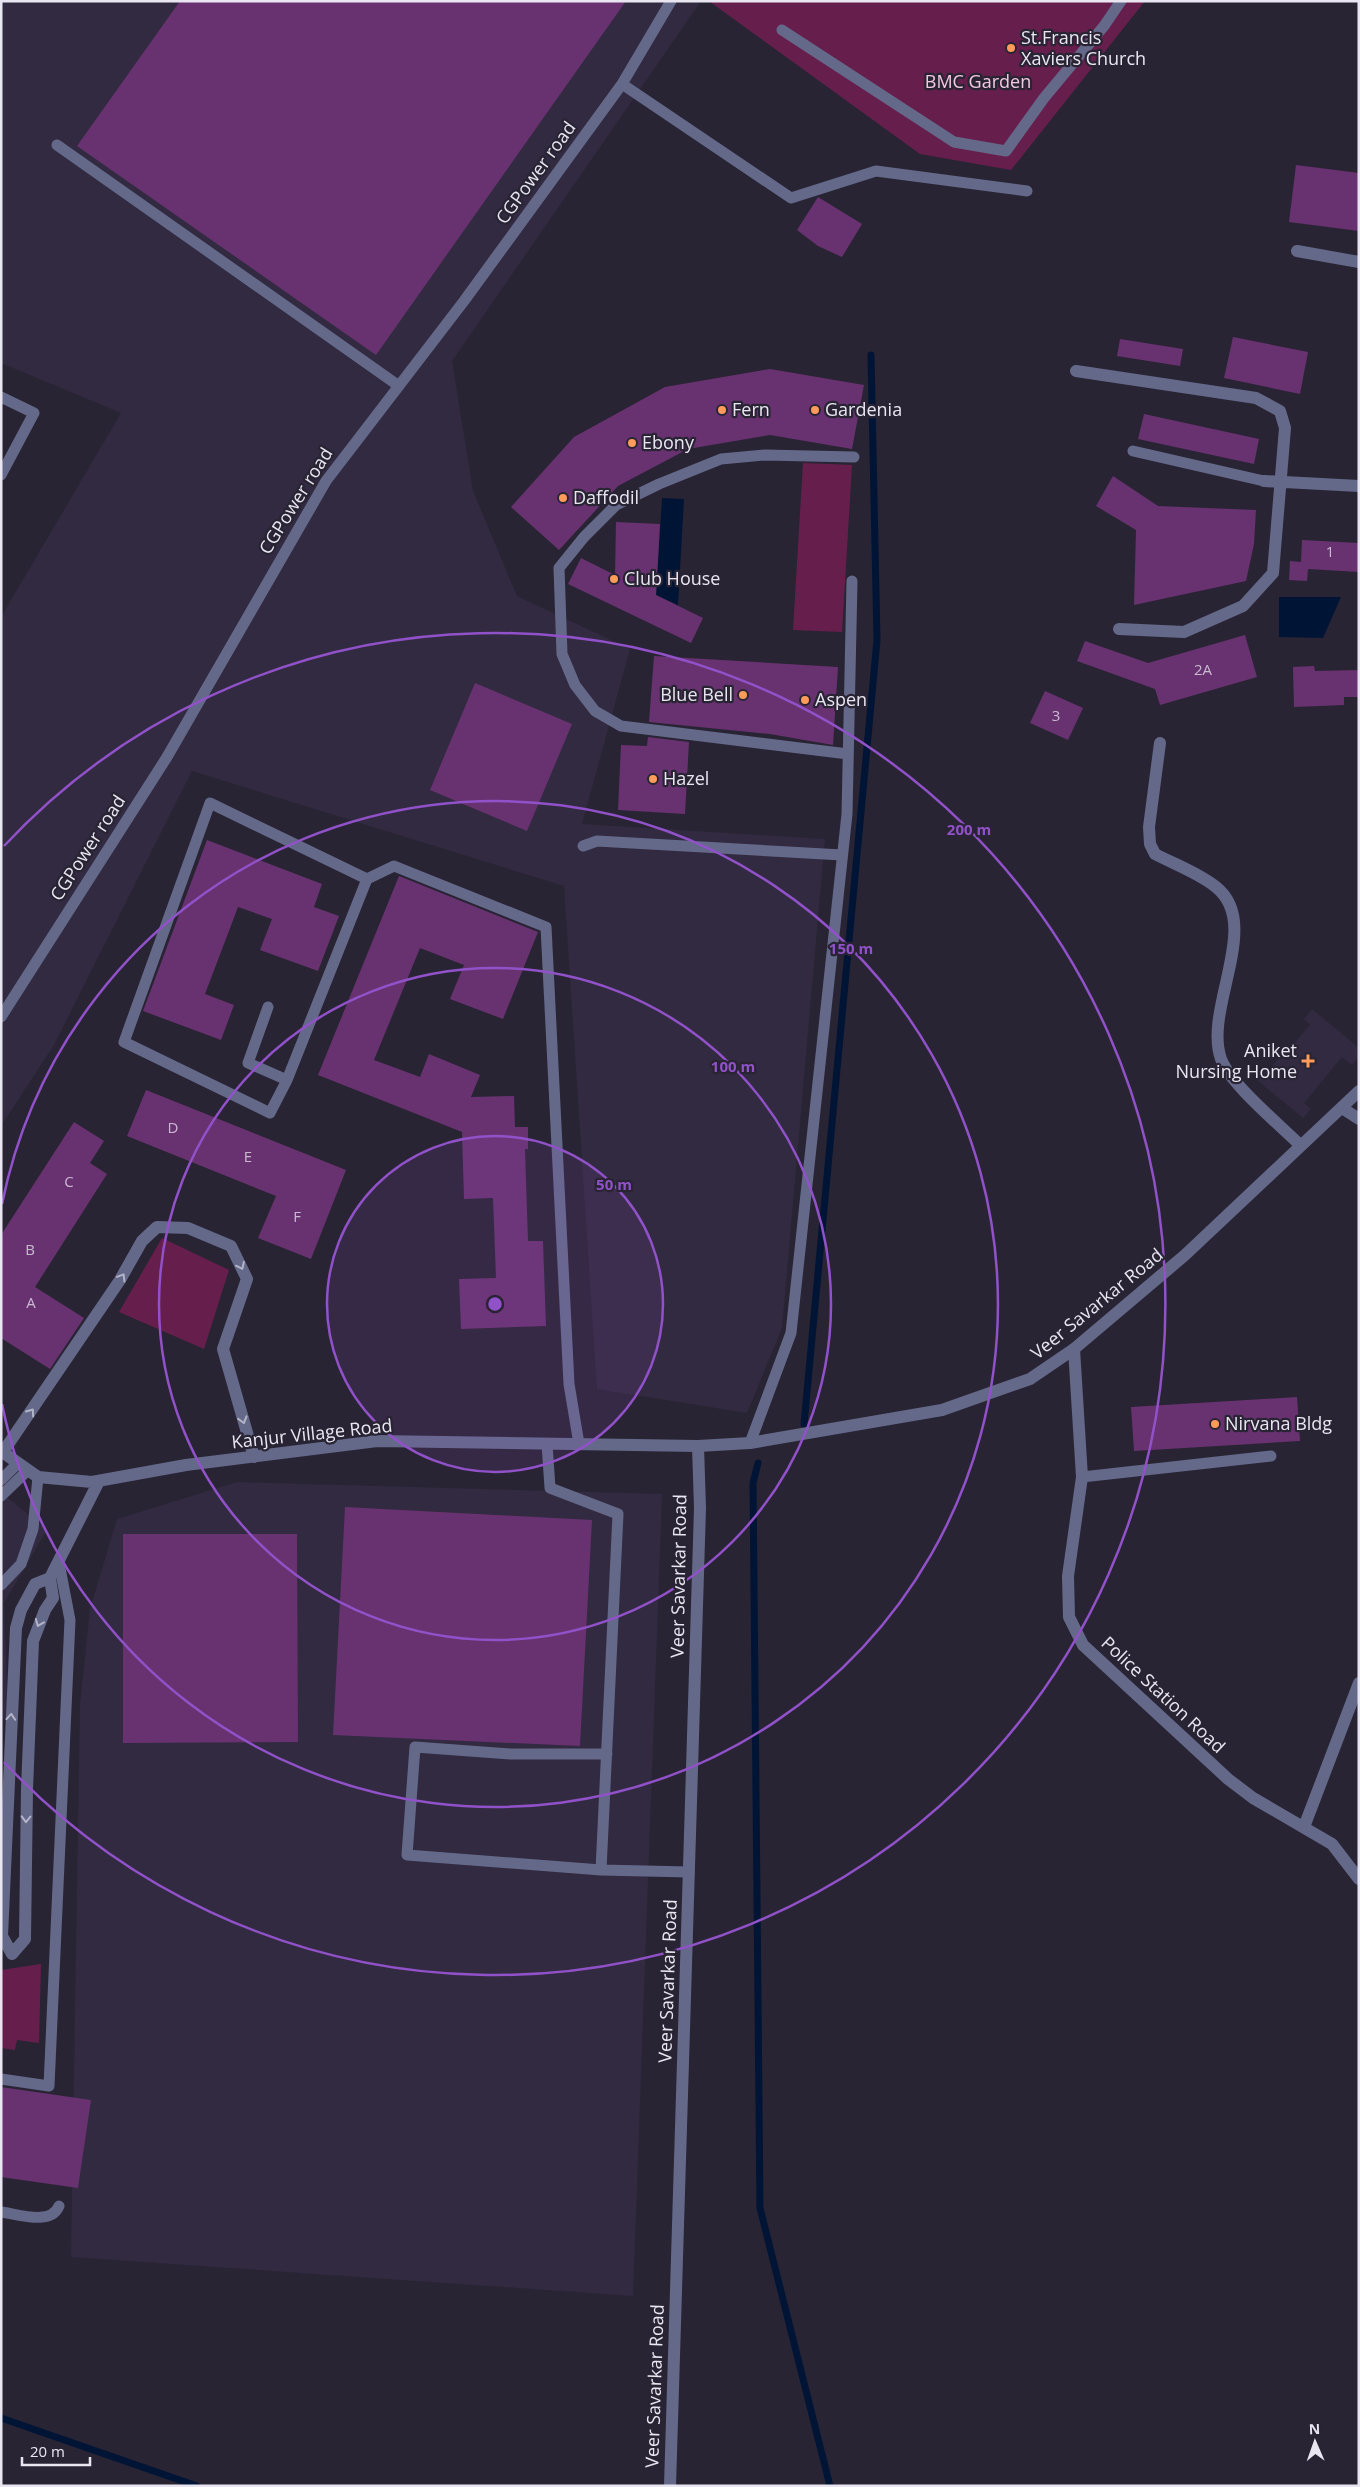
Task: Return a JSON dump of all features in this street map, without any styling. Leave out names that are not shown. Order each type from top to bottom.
[{"type":"street","points":[[1297,251],[1359,262]]},
{"type":"street","points":[[1076,371],[1256,398],[1280,411],[1285,428],[1279,481],[1273,574],[1243,606],[1184,632],[1119,629]]},
{"type":"street","points":[[1264,481],[1359,486]]},
{"type":"street","points":[[1160,743],[1149,827],[1150,844],[1155,854],[1216,887],[1233,914],[1235,932],[1218,1022],[1221,1058],[1230,1075],[1300,1145]]},
{"type":"street","name":"Veer Savarkar Road","points":[[670,2486],[700,1498],[698,1446],[750,1444],[942,1410],[1030,1379],[1074,1349],[1186,1255],[1359,1090]]},
{"type":"street","points":[[1342,1108],[1359,1119]]},
{"type":"street","points":[[28,1470],[2,1452],[120,1280],[142,1241],[157,1227],[188,1228],[231,1246],[247,1279],[223,1349],[254,1457]]},
{"type":"street","name":"Police Station Road","points":[[1074,1349],[1082,1477],[1068,1576],[1070,1617],[1083,1644],[1228,1779],[1253,1798],[1332,1844],[1359,1879]]},
{"type":"street","name":"Kanjur Village Road","points":[[28,1470],[99,1482],[186,1465],[377,1441],[698,1446]]},
{"type":"street","points":[[50,1578],[35,1584],[21,1610],[16,1628],[2,1936],[7,1955],[24,1940],[27,1789],[33,1641],[45,1610],[52,1598],[50,1578],[99,1482]]},
{"type":"street","points":[[1304,1827],[1359,1683]]},
{"type":"street","points":[[8,1787],[27,1789]]},
{"type":"lane","name":"CGPower road","points":[[1,1017],[167,757],[326,480],[464,301],[622,84],[671,1]]},
{"type":"lane","points":[[782,30],[954,142],[1006,151],[1044,98],[1104,26],[1121,1]]},
{"type":"lane","points":[[622,84],[791,198],[876,170],[1027,191]]},
{"type":"lane","points":[[57,145],[398,386]]},
{"type":"lane","points":[[1,397],[34,413],[1,475]]},
{"type":"lane","points":[[1133,451],[1264,481]]},
{"type":"lane","points":[[848,754],[621,726],[595,711],[575,685],[562,654],[559,568],[584,536],[616,505],[659,484],[721,459],[765,455],[854,457]]},
{"type":"lane","points":[[750,1444],[791,1333],[847,814],[852,581]]},
{"type":"lane","points":[[367,880],[210,803],[124,1042],[270,1113],[287,1080],[367,880],[394,866],[546,927],[569,1384],[579,1444]]},
{"type":"lane","points":[[583,846],[597,841],[842,856]]},
{"type":"lane","points":[[268,1007],[248,1063],[287,1080]]},
{"type":"lane","points":[[547,1444],[550,1488],[618,1514],[601,1870]]},
{"type":"lane","points":[[1082,1477],[1271,1456]]},
{"type":"lane","points":[[1,1480],[28,1470]]},
{"type":"lane","points":[[1,1496],[28,1470]]},
{"type":"lane","points":[[1,1585],[21,1564],[34,1529],[28,1470]]},
{"type":"lane","points":[[1,2079],[53,2090],[70,1620],[59,1563]]},
{"type":"lane","points":[[607,1754],[511,1754],[415,1747],[407,1855],[601,1870],[689,1872]]},
{"type":"lane","points":[[1,2212],[41,2218],[56,2212],[58,2206]]},
{"type":"shaded area","points":[[1,1],[701,1],[452,361],[473,491],[517,596],[630,649],[582,824],[825,839],[782,1328],[747,1413],[597,1389],[564,886],[192,771],[54,1045],[1,1126],[1,617],[121,413],[1,363]]},
{"type":"shaded area","name":"Aniket Nursing Home","points":[[1312,1009],[1359,1048],[1359,1057],[1352,1065],[1342,1057],[1304,1103],[1311,1109],[1303,1118],[1257,1080],[1267,1068],[1269,1070],[1282,1054],[1284,1055],[1310,1025],[1304,1019]]},
{"type":"shaded area","points":[[237,1482],[662,1494],[633,2296],[71,2257],[80,1704],[90,1609],[117,1519]]},
{"type":"shaded area","points":[[1,1492],[47,1530],[4,1603],[8,1718],[1,1720]]},
{"type":"green space","name":"BMC Garden","points":[[709,1],[1145,1],[1011,170],[920,154]]},
{"type":"green space","points":[[803,463],[852,465],[842,632],[793,630]]},
{"type":"green space","points":[[162,1238],[229,1270],[204,1349],[119,1312]]},
{"type":"green space","points":[[41,1964],[39,2043],[17,2040],[15,2050],[1,2048],[1,1970]]},
{"type":"water","points":[[662,498],[684,499],[678,605],[656,595]]},
{"type":"water","points":[[1279,597],[1341,597],[1323,638],[1279,637]]},
{"type":"building","points":[[180,1],[626,1],[376,355],[77,146]]},
{"type":"building","points":[[1296,165],[1359,173],[1359,231],[1289,222]]},
{"type":"building","points":[[818,197],[862,224],[842,257],[818,246],[797,230]]},
{"type":"building","points":[[1233,337],[1308,352],[1300,394],[1224,378]]},
{"type":"building","points":[[1120,339],[1183,349],[1180,366],[1117,356]]},
{"type":"building","points":[[770,369],[864,385],[852,449],[770,435],[688,449],[618,486],[559,550],[511,507],[574,437],[665,387]]},
{"type":"building","points":[[1144,414],[1259,439],[1254,464],[1138,439]]},
{"type":"building","points":[[1113,476],[1158,506],[1256,510],[1254,544],[1246,581],[1134,605],[1136,530],[1096,506]]},
{"type":"building","name":"Club House","points":[[616,522],[660,524],[656,595],[703,618],[691,643],[568,584],[581,558],[615,575]]},
{"type":"building","points":[[1302,540],[1359,543],[1359,572],[1308,569],[1307,581],[1289,580],[1290,561],[1301,562]]},
{"type":"building","points":[[1245,635],[1257,677],[1160,705],[1155,689],[1077,661],[1085,641],[1148,663]]},
{"type":"building","points":[[654,656],[838,667],[833,745],[770,734],[649,722]]},
{"type":"building","points":[[1314,666],[1315,671],[1359,670],[1359,697],[1344,697],[1344,705],[1294,707],[1293,667]]},
{"type":"building","points":[[475,683],[572,724],[527,831],[430,790]]},
{"type":"building","points":[[1045,691],[1083,708],[1068,740],[1030,723]]},
{"type":"building","name":"Hazel","points":[[648,737],[689,742],[685,814],[618,810],[621,745],[647,746]]},
{"type":"building","points":[[207,840],[322,884],[314,907],[339,916],[318,971],[260,950],[272,919],[238,907],[205,994],[234,1005],[221,1040],[143,1011]]},
{"type":"building","points":[[399,876],[538,932],[503,1019],[450,999],[464,965],[420,948],[374,1060],[420,1077],[429,1054],[480,1075],[471,1097],[514,1096],[515,1127],[528,1127],[528,1149],[525,1149],[528,1241],[543,1241],[546,1326],[461,1329],[459,1279],[496,1278],[493,1198],[464,1199],[462,1132],[318,1075]]},
{"type":"building","points":[[146,1090],[346,1170],[311,1259],[258,1238],[276,1196],[127,1136]]},
{"type":"building","points":[[74,1122],[104,1141],[90,1163],[107,1174],[35,1287],[84,1318],[50,1369],[1,1338],[1,1235]]},
{"type":"building","name":"Nirvana Bldg","points":[[1297,1397],[1300,1441],[1134,1451],[1131,1407]]},
{"type":"building","points":[[345,1507],[592,1520],[580,1746],[333,1735]]},
{"type":"building","points":[[123,1534],[297,1534],[298,1742],[123,1743]]},
{"type":"building","points":[[1,2087],[91,2100],[78,2188],[1,2177]]},
{"type":"waterway","points":[[804,1424],[877,640],[871,355]]},
{"type":"waterway","points":[[758,1463],[753,1483],[760,2208],[830,2486]]},
{"type":"waterway","points":[[1,2418],[197,2486]]},
{"type":"place","name":"St.Francis Xaviers Church","points":[[1011,48]]},
{"type":"place","name":"Fern","points":[[722,410]]},
{"type":"place","name":"Gardenia","points":[[815,410]]},
{"type":"place","name":"Ebony","points":[[632,443]]},
{"type":"place","name":"Daffodil","points":[[563,498]]},
{"type":"place","name":"Club House","points":[[614,579]]},
{"type":"place","name":"Blue Bell","points":[[743,695]]},
{"type":"place","name":"Aspen","points":[[805,700]]},
{"type":"place","name":"Hazel","points":[[653,779]]},
{"type":"place","name":"Aniket Nursing Home","points":[[1308,1061]]},
{"type":"place","name":"Nirvana Bldg","points":[[1215,1424]]}]
